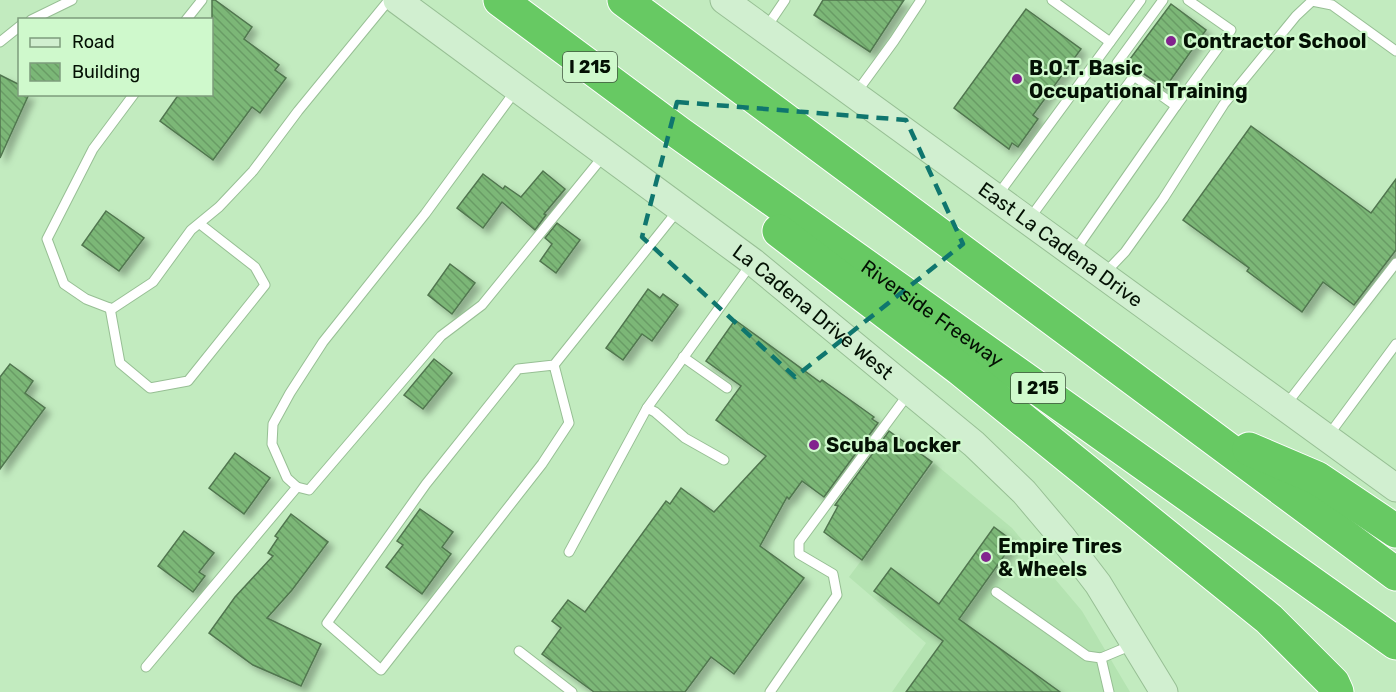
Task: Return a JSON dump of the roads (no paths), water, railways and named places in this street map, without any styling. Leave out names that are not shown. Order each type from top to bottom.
[{"type":"highway","name":"Riverside Freeway","points":[[500,0],[680,134],[1396,643]]},
{"type":"highway","points":[[624,0],[1396,574]]},
{"type":"highway","points":[[680,134],[704,178],[763,219],[960,369],[1269,618],[1333,683],[1337,692]]},
{"type":"highway","points":[[1194,425],[1317,478],[1396,531]]},
{"type":"main road","name":"La Cadena Drive West","points":[[397,0],[753,262],[974,444],[1024,492],[1098,584],[1159,690]]},
{"type":"main road","name":"East La Cadena Drive","points":[[724,0],[1396,488]]},
{"type":"lane","points":[[35,18],[72,0]]},
{"type":"lane","points":[[188,18],[202,0]]},
{"type":"lane","points":[[133,96],[93,149],[47,239],[64,284],[86,299],[112,309],[153,282],[191,231],[219,207],[253,171],[298,111],[389,0]]},
{"type":"lane","points":[[765,30],[785,0]]},
{"type":"lane","points":[[854,95],[921,0]]},
{"type":"lane","points":[[1052,0],[1110,42]]},
{"type":"lane","points":[[995,198],[1141,0]]},
{"type":"lane","points":[[1163,0],[1117,63],[1176,106]]},
{"type":"lane","points":[[1073,254],[1231,30],[1188,0]]},
{"type":"lane","points":[[1103,275],[1125,252],[1163,199],[1224,104],[1296,16],[1312,1],[1332,5],[1396,51]]},
{"type":"lane","points":[[0,42],[18,28]]},
{"type":"lane","points":[[1028,221],[1134,76]]},
{"type":"lane","points":[[518,89],[425,214],[323,342],[290,393],[273,424],[272,444],[286,478],[297,487],[309,490],[441,336],[482,305],[606,153]]},
{"type":"lane","points":[[554,365],[569,423],[542,464],[381,670],[327,623],[426,484],[518,369],[554,365],[680,207]]},
{"type":"lane","points":[[110,308],[120,363],[150,388],[188,381],[266,285],[255,267],[200,224]]},
{"type":"lane","points":[[569,552],[647,408],[753,262]]},
{"type":"lane","points":[[1284,407],[1396,263]]},
{"type":"lane","points":[[1326,438],[1396,344]]},
{"type":"lane","points":[[683,357],[727,388]]},
{"type":"lane","points":[[770,692],[837,595],[833,574],[799,554],[799,542],[910,391]]},
{"type":"lane","points":[[647,408],[655,412],[685,438],[724,460]]},
{"type":"lane","points":[[146,667],[297,487]]},
{"type":"lane","points":[[996,592],[1087,656],[1101,658],[1134,644]]},
{"type":"lane","points":[[519,651],[572,692]]},
{"type":"lane","points":[[1101,658],[1109,692]]},
{"type":"place","name":"Contractor School","points":[[1171,41]]},
{"type":"place","name":"B.O.T. Basic Occupational Training","points":[[1017,79]]},
{"type":"place","name":"Scuba Locker","points":[[814,445]]},
{"type":"place","name":"Empire Tires & Wheels","points":[[986,557]]}]
